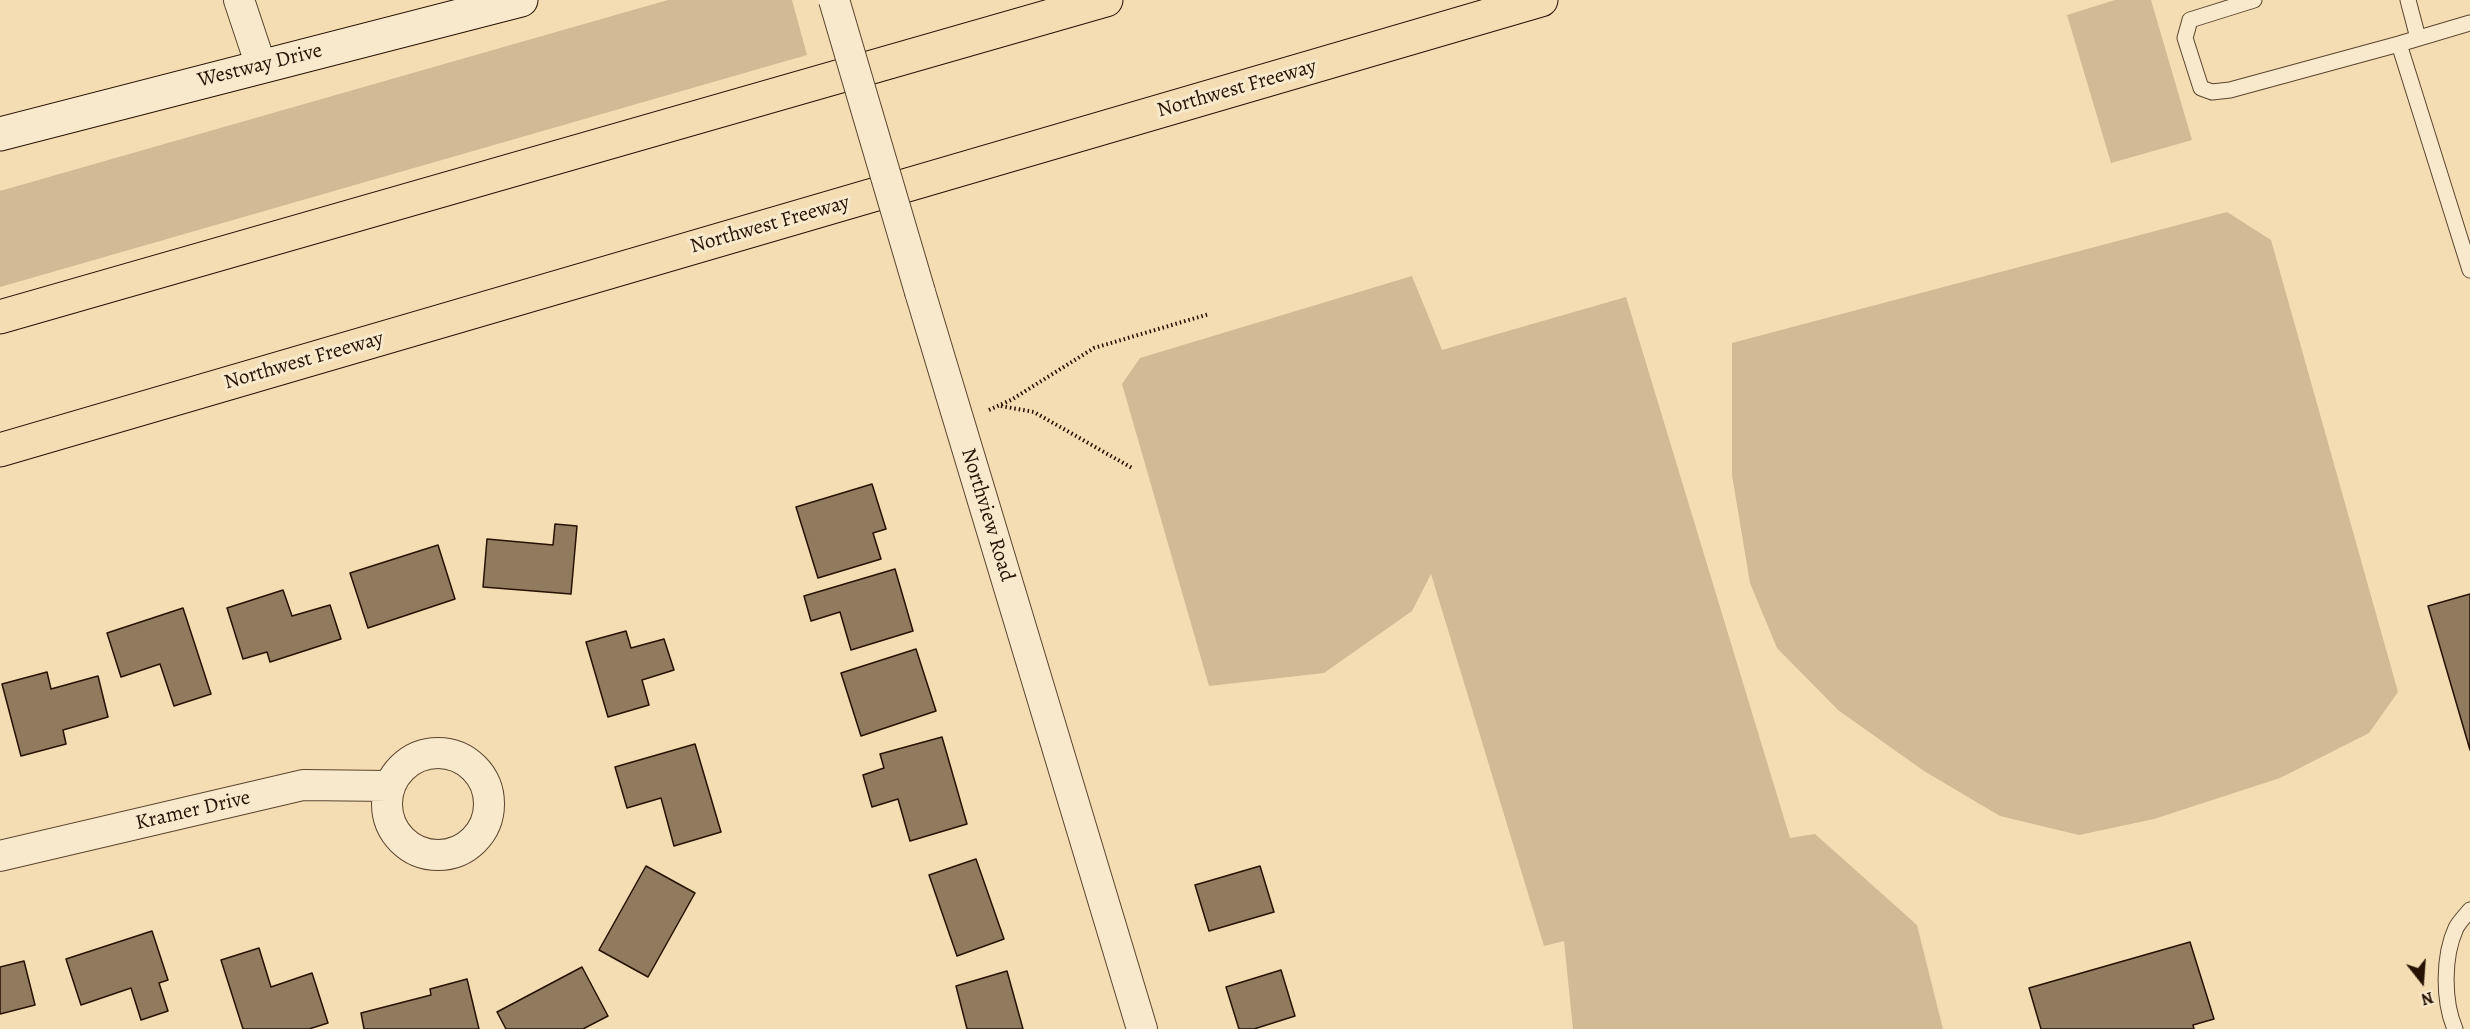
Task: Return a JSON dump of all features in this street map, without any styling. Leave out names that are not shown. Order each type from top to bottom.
[{"type":"highway","points":[[0,316],[1106,0]]},
{"type":"highway","name":"Northwest Freeway","points":[[0,450],[1541,0]]},
{"type":"main road","name":"Westway Drive","points":[[0,134],[521,0]]},
{"type":"street","points":[[239,0],[261,66]]},
{"type":"street","name":"Northview Road","points":[[834,0],[1142,1029]]},
{"type":"street","name":"Kramer Drive","points":[[0,856],[303,785],[389,786]]},
{"type":"lane","points":[[2254,0],[2190,20],[2185,38],[2201,88],[2212,92],[2230,90],[2470,23]]},
{"type":"lane","points":[[2408,0],[2418,38]]},
{"type":"lane","points":[[2398,44],[2470,270]]},
{"type":"lane","points":[[2454,1029],[2445,972],[2456,927],[2470,909]]},
{"type":"path","points":[[984,412],[1094,348],[1209,314]]},
{"type":"path","points":[[999,405],[1034,412],[1132,468]]},
{"type":"shaded area","points":[[668,0],[792,0],[807,55],[0,287],[0,191]]},
{"type":"shaded area","points":[[2115,0],[2151,0],[2192,140],[2111,163],[2067,15]]},
{"type":"shaded area","points":[[2227,212],[2271,240],[2398,692],[2369,733],[2280,778],[2154,819],[2079,835],[2000,816],[1924,771],[1838,710],[1777,648],[1750,583],[1732,475],[1732,343]]},
{"type":"shaded area","points":[[1412,276],[1442,350],[1626,297],[1790,838],[1815,834],[1917,925],[1943,1029],[1573,1029],[1564,941],[1544,946],[1431,574],[1412,611],[1324,673],[1209,686],[1122,384],[1140,358]]},
{"type":"building","points":[[872,484],[886,529],[873,533],[881,559],[818,578],[796,507]]},
{"type":"building","points":[[555,524],[577,526],[571,594],[483,587],[487,539],[553,545]]},
{"type":"building","points":[[438,545],[455,599],[368,628],[350,573]]},
{"type":"building","points":[[895,569],[913,631],[851,650],[840,612],[811,621],[804,596]]},
{"type":"building","points":[[283,590],[292,616],[330,605],[341,639],[270,662],[267,652],[243,659],[227,608]]},
{"type":"building","points":[[2470,594],[2470,750],[2428,606]]},
{"type":"building","points":[[183,608],[211,694],[174,706],[160,664],[121,677],[107,633]]},
{"type":"building","points":[[626,631],[631,648],[664,639],[674,670],[642,680],[649,705],[608,717],[586,642]]},
{"type":"building","points":[[916,649],[936,711],[861,736],[841,673]]},
{"type":"building","points":[[47,672],[51,689],[98,676],[108,717],[63,730],[66,744],[21,756],[2,684]]},
{"type":"building","points":[[942,737],[967,824],[910,841],[898,799],[872,807],[863,775],[884,768],[880,754]]},
{"type":"building","points":[[695,744],[721,832],[674,846],[661,798],[627,808],[615,767]]},
{"type":"building","points":[[976,859],[1004,939],[957,956],[929,875]]},
{"type":"building","points":[[646,866],[695,893],[648,977],[599,950]]},
{"type":"building","points":[[1260,866],[1274,912],[1209,931],[1195,885]]},
{"type":"building","points":[[152,931],[168,980],[159,983],[168,1011],[141,1020],[131,988],[81,1005],[66,959]]},
{"type":"building","points":[[2190,942],[2214,1019],[2193,1025],[2194,1029],[2041,1029],[2029,988]]},
{"type":"building","points":[[259,948],[271,987],[312,973],[328,1023],[309,1029],[243,1029],[221,960]]},
{"type":"building","points":[[24,961],[35,1005],[0,1014],[0,967]]},
{"type":"building","points":[[582,967],[608,1016],[583,1029],[506,1029],[497,1012]]},
{"type":"building","points":[[1281,970],[1295,1016],[1254,1029],[1239,1029],[1226,987]]},
{"type":"building","points":[[1007,971],[1023,1029],[967,1029],[956,986]]},
{"type":"building","points":[[467,979],[479,1029],[364,1029],[361,1013],[431,995],[430,989]]}]
